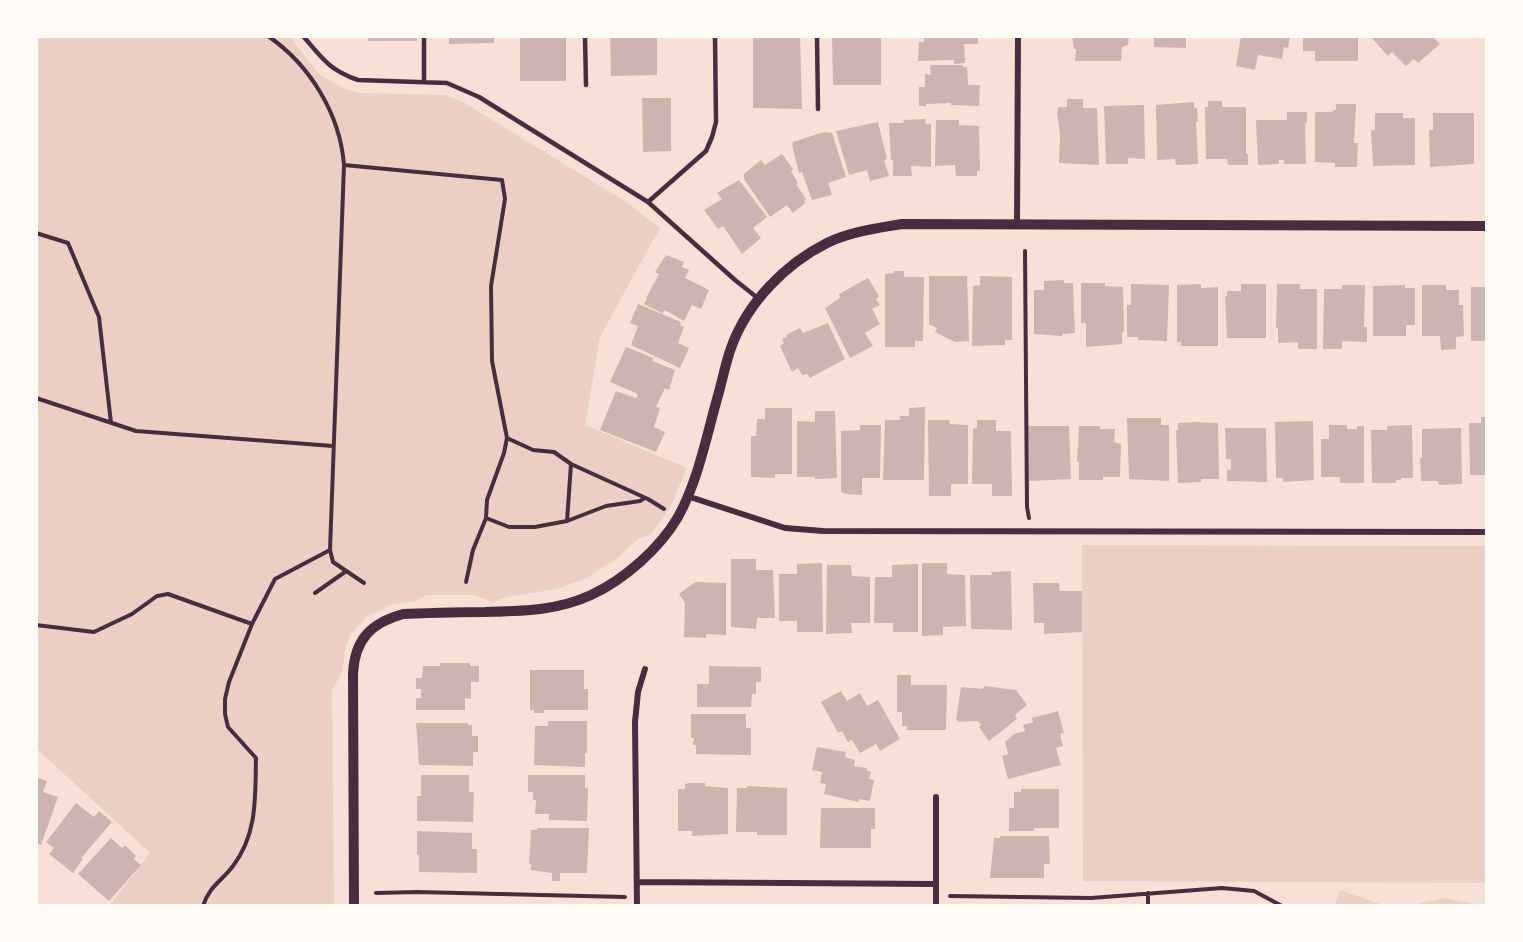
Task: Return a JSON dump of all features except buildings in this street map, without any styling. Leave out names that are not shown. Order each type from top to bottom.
[{"type":"street","points":[[1017,224],[1018,36]]},
{"type":"street","points":[[354,906],[353,673],[360,641],[382,621],[403,614],[542,610],[591,595],[627,573],[655,547],[678,518],[699,462],[731,348],[743,323],[759,299],[788,268],[828,243],[865,230],[902,224],[1487,226]]},
{"type":"street","points":[[687,496],[785,528],[823,531],[1487,532]]},
{"type":"street","points":[[637,906],[635,722],[638,692],[645,669]]},
{"type":"street","points":[[936,797],[936,906]]},
{"type":"street","points":[[638,882],[936,884]]},
{"type":"lane","points":[[303,36],[328,66],[345,76],[358,80],[447,83],[479,97],[648,202],[759,299]]},
{"type":"lane","points":[[424,36],[424,81]]},
{"type":"lane","points":[[585,36],[586,85]]},
{"type":"lane","points":[[648,202],[706,150],[712,137],[716,122],[715,36]]},
{"type":"lane","points":[[817,36],[818,109]]},
{"type":"path","points":[[268,36],[300,64],[328,105],[338,126],[343,147],[345,165],[330,550],[333,562],[364,584]]},
{"type":"path","points":[[345,165],[502,180],[505,199],[491,286],[492,361],[507,438],[487,500],[486,518],[473,550],[466,582]]},
{"type":"path","points":[[36,234],[68,243],[99,317],[111,423]]},
{"type":"path","points":[[1025,251],[1027,507],[1032,530]]},
{"type":"path","points":[[36,398],[136,431],[333,446]]},
{"type":"path","points":[[507,438],[533,450],[554,452],[571,464],[664,509]]},
{"type":"path","points":[[567,521],[571,464]]},
{"type":"path","points":[[486,518],[509,527],[535,527],[567,521],[593,509],[640,501],[645,498]]},
{"type":"path","points":[[202,906],[207,893],[233,866],[247,846],[254,820],[256,758],[228,727],[225,699],[229,682],[252,624],[274,579],[330,550]]},
{"type":"path","points":[[315,593],[345,572]]},
{"type":"path","points":[[36,625],[94,632],[132,614],[157,596],[168,594],[252,624]]},
{"type":"path","points":[[950,896],[1091,898],[1222,888],[1254,891],[1282,906]]},
{"type":"path","points":[[376,893],[637,897]]},
{"type":"path","points":[[1148,893],[1148,906]]},
{"type":"shaded area","points":[[36,36],[289,36],[320,75],[345,89],[361,93],[445,95],[463,102],[628,203],[661,229],[600,337],[585,425],[687,468],[670,508],[651,534],[637,540],[616,559],[587,578],[557,589],[507,597],[493,602],[473,595],[427,595],[416,601],[391,605],[367,617],[351,634],[346,646],[342,672],[332,691],[334,906],[109,906],[150,853],[36,748]]},
{"type":"shaded area","points":[[1082,545],[1487,546],[1487,883],[1083,881]]},
{"type":"shaded area","points":[[1340,890],[1386,906],[1334,906]]},
{"type":"shaded area","points":[[1445,898],[1483,906],[1408,906]]}]
